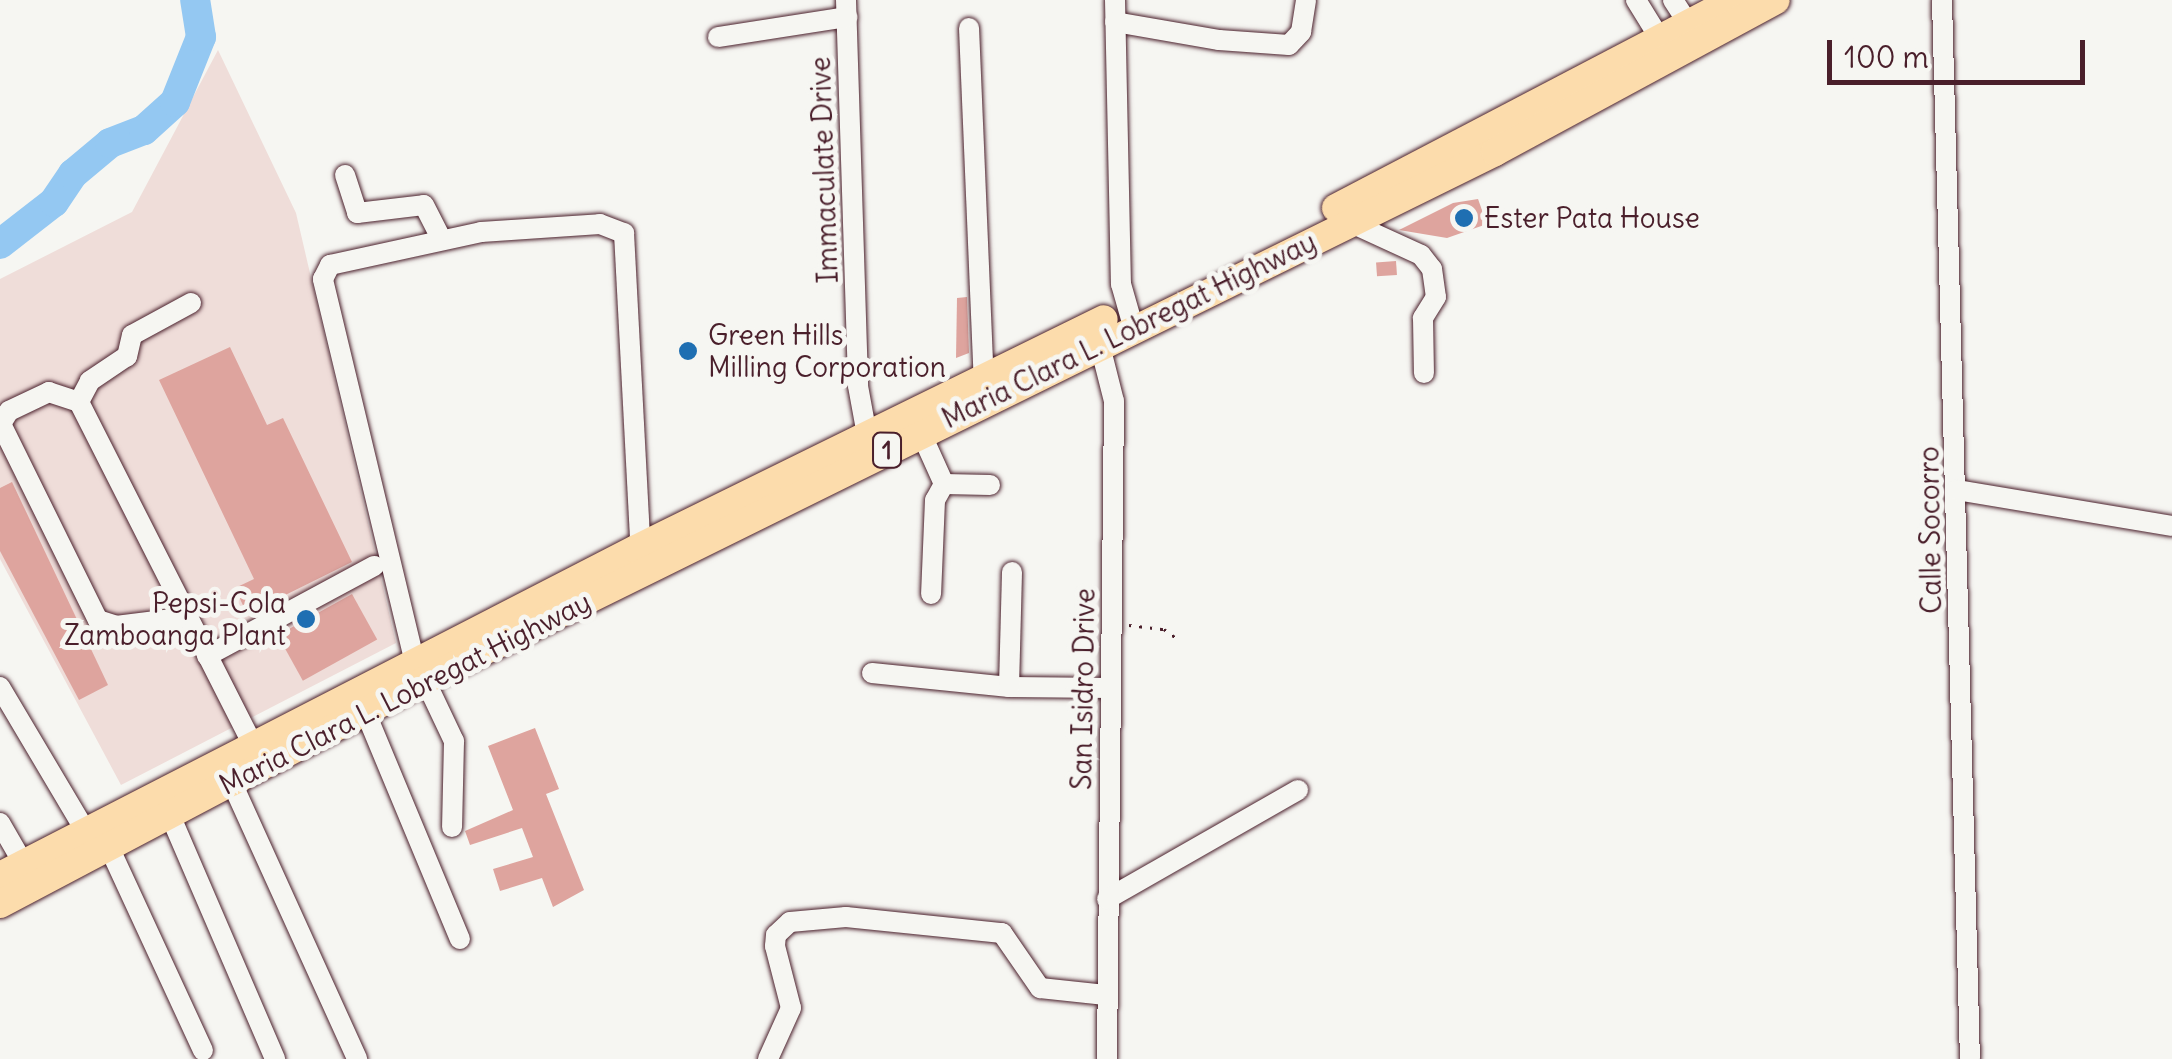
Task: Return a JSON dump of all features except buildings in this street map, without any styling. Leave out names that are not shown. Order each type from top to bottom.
[{"type":"highway","name":"Maria Clara L. Lobregat Highway","points":[[1695,34],[1734,0]]},
{"type":"highway","name":"Maria Clara L. Lobregat Highway","points":[[1129,318],[1349,222],[1666,48],[1776,0]]},
{"type":"highway","name":"Maria Clara L. Lobregat Highway","points":[[0,904],[20,875],[98,840],[420,671],[870,447],[984,379],[1097,333],[1490,142]]},
{"type":"highway","name":"Maria Clara L. Lobregat Highway","points":[[870,447],[921,433],[1097,333]]},
{"type":"highway","name":"Maria Clara L. Lobregat Highway","points":[[98,840],[170,814],[232,783],[259,756],[365,711],[420,671]]},
{"type":"street","points":[[1129,318],[1115,11],[1219,40],[1289,45],[1300,32],[1306,0]]},
{"type":"street","points":[[1636,0],[1666,48]]},
{"type":"street","points":[[1673,0],[1695,34]]},
{"type":"street","name":"Calle Socorro","points":[[1942,0],[1970,1059]]},
{"type":"street","points":[[718,38],[846,8]]},
{"type":"street","name":"Immaculate Drive","points":[[846,8],[858,386],[870,447]]},
{"type":"street","points":[[968,28],[984,379]]},
{"type":"street","points":[[345,176],[357,213],[424,205],[442,240]]},
{"type":"street","points":[[1349,222],[1421,256],[1432,269],[1436,297],[1423,318],[1424,374]]},
{"type":"street","points":[[452,827],[454,741],[420,671],[323,279],[330,264],[442,240],[582,224],[624,234],[641,559]]},
{"type":"street","points":[[79,402],[90,381],[127,356],[132,335],[191,303]]},
{"type":"street","name":"San Isidro Drive","points":[[1097,333],[1114,401],[1107,1059]]},
{"type":"street","points":[[188,618],[116,626],[98,620],[1,424],[9,411],[50,392],[79,402],[259,756]]},
{"type":"street","points":[[921,433],[944,484]]},
{"type":"street","points":[[944,484],[990,484]]},
{"type":"street","points":[[931,594],[935,500],[944,484]]},
{"type":"street","points":[[1957,490],[2172,526]]},
{"type":"street","points":[[207,656],[374,566]]},
{"type":"street","points":[[1009,686],[1012,572]]},
{"type":"street","points":[[872,673],[1009,686],[1112,688]]},
{"type":"street","points":[[0,687],[98,840],[203,1050]]},
{"type":"street","points":[[365,711],[460,938]]},
{"type":"street","points":[[232,783],[357,1059]]},
{"type":"street","points":[[1106,899],[1298,790]]},
{"type":"street","points":[[170,814],[275,1059]]},
{"type":"street","points":[[0,823],[20,875]]},
{"type":"street","points":[[768,1059],[791,1008],[775,946],[776,935],[790,922],[846,917],[1002,933],[1040,988],[1106,995]]},
{"type":"path","points":[[1112,625],[1164,629],[1179,640]]},
{"type":"shaded area","points":[[218,50],[296,213],[396,643],[121,785],[0,559],[0,279],[132,212]]},
{"type":"waterway","points":[[0,244],[54,202],[73,174],[110,143],[144,130],[175,102],[201,37],[195,0]]},
{"type":"place","name":"Ester Pata House","points":[[1464,218]]},
{"type":"place","name":"Green Hills Milling Corporation","points":[[688,351]]},
{"type":"place","name":"Pepsi-Cola Zamboanga Plant","points":[[306,619]]}]
